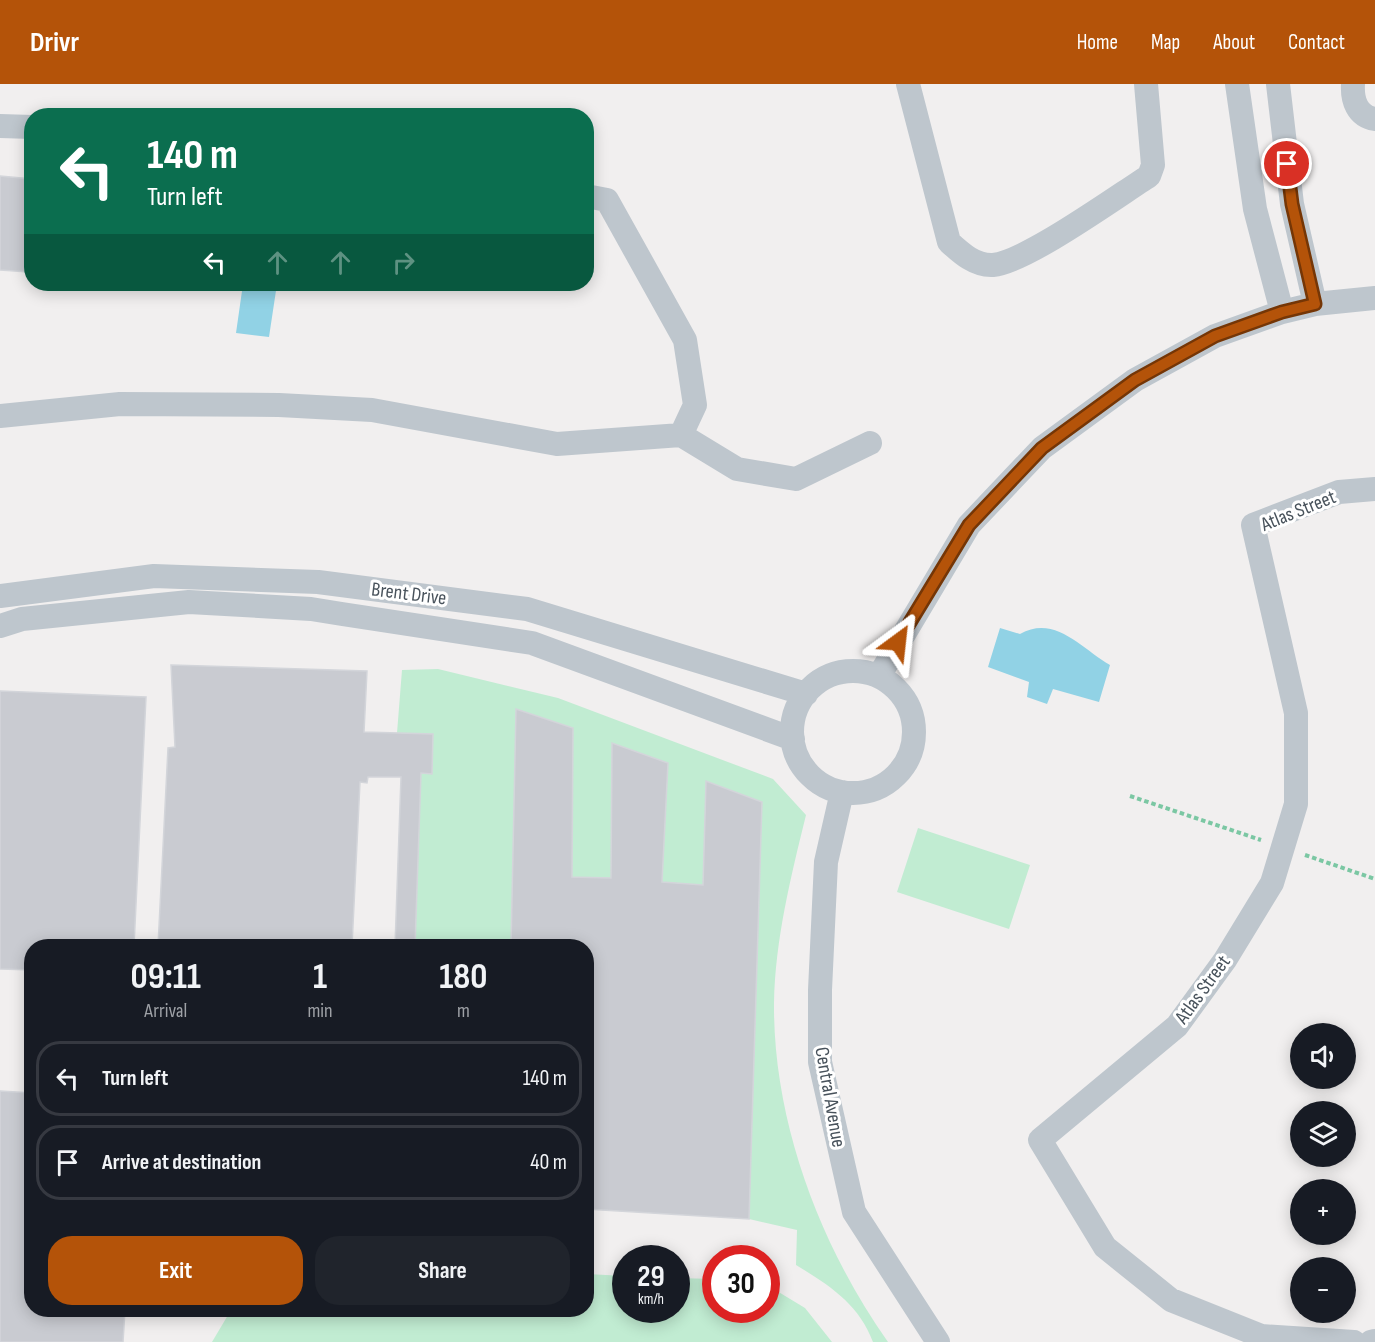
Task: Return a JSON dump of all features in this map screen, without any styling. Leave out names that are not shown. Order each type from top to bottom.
[{"type":"street","points":[[908,84],[949,242],[966,258],[991,265],[1018,258],[1149,176],[1153,165],[1146,84]]},
{"type":"street","points":[[1238,84],[1255,208],[1282,312]]},
{"type":"street","points":[[1278,84],[1292,204],[1315,304]]},
{"type":"street","points":[[1353,84],[1352,95],[1357,109],[1367,118],[1375,119]]},
{"type":"street","points":[[0,126],[24,127]]},
{"type":"street","points":[[594,198],[607,200],[685,340],[695,405],[681,435]]},
{"type":"street","points":[[879,676],[969,525],[1042,448],[1135,380],[1215,336],[1282,312],[1315,304],[1375,298]]},
{"type":"street","points":[[0,416],[120,404],[279,405],[372,410],[557,444],[681,435],[737,470],[796,479],[870,442]]},
{"type":"street","name":"Atlas Street","points":[[1354,1342],[1261,1336],[1171,1300],[1104,1247],[1040,1140],[1177,1026],[1225,960],[1272,883],[1296,804],[1296,712],[1253,525],[1339,492],[1375,489]]},
{"type":"street","name":"Brent Drive","points":[[0,596],[154,576],[318,582],[527,609],[806,694]]},
{"type":"street","points":[[311,609],[318,582]]},
{"type":"street","name":"Brent Drive","points":[[0,626],[22,619],[165,603],[311,609],[532,643],[793,739]]},
{"type":"street","points":[[652,687],[664,650]]},
{"type":"street","points":[[860,670],[879,676],[895,687],[907,702],[914,721],[911,750],[896,775],[880,786],[862,792],[842,792],[824,785],[809,773],[798,758],[793,739],[793,723],[806,694],[820,680],[840,672],[860,670]]},
{"type":"street","name":"Central Avenue","points":[[842,792],[826,862],[820,990],[820,1062],[854,1212],[938,1342]]},
{"type":"path","points":[[1130,795],[1375,879]]},
{"type":"green space","points":[[438,669],[558,698],[773,779],[806,815],[785,908],[775,979],[776,1048],[782,1092],[805,1181],[822,1224],[841,1265],[888,1342],[873,1342],[860,1317],[842,1297],[796,1265],[797,1230],[749,1219],[762,802],[706,781],[703,885],[662,882],[668,763],[612,743],[611,878],[572,877],[573,728],[516,709],[511,939],[415,939],[421,773],[432,774],[433,734],[397,733],[402,670]]},
{"type":"green space","points":[[918,828],[1030,865],[1009,929],[897,892]]},
{"type":"green space","points":[[594,1274],[612,1275],[612,1323],[690,1323],[690,1278],[702,1279],[702,1323],[780,1323],[780,1293],[805,1308],[832,1342],[212,1342],[227,1317],[594,1317]]},
{"type":"water","points":[[242,291],[276,291],[269,337],[236,333]]},
{"type":"water","points":[[1000,628],[1020,634],[1033,629],[1045,628],[1056,631],[1068,636],[1110,665],[1099,702],[1053,689],[1047,704],[1027,697],[1029,682],[988,667]]},
{"type":"building","points":[[0,176],[24,178],[24,272],[0,270]]},
{"type":"building","points":[[171,665],[367,671],[364,732],[433,734],[432,774],[421,773],[415,939],[395,939],[401,777],[368,777],[367,783],[360,782],[352,939],[158,939],[168,748],[175,747]]},
{"type":"building","points":[[0,691],[146,697],[134,939],[24,939],[24,970],[0,969]]},
{"type":"building","points":[[516,709],[573,728],[572,877],[611,878],[612,743],[668,763],[662,882],[703,885],[706,781],[762,802],[749,1219],[594,1209],[594,939],[511,939]]},
{"type":"building","points":[[0,1091],[24,1092],[24,1317],[125,1317],[123,1342],[0,1342]]},
{"type":"route","points":[[898,642],[969,525],[1042,448],[1135,380],[1215,336],[1282,312],[1315,304],[1292,204],[1287,164]]}]
